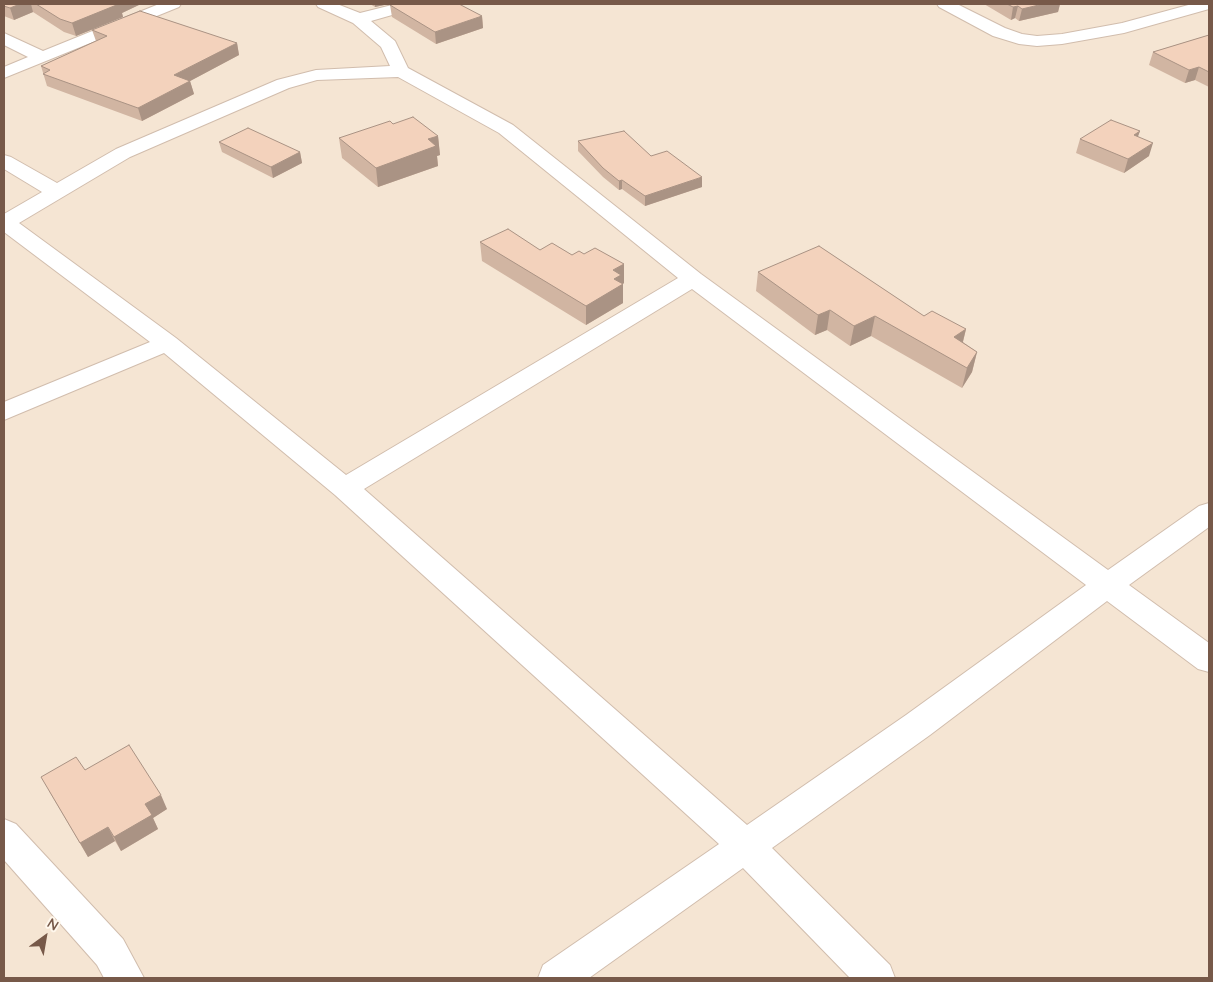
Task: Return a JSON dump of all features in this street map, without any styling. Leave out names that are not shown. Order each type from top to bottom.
[{"type":"street","points":[[4,73],[173,4]]},
{"type":"street","points":[[324,4],[359,19],[389,45],[401,70]]},
{"type":"street","points":[[359,19],[414,4]]},
{"type":"street","points":[[945,4],[1004,34],[1037,41],[1062,39],[1124,28],[1200,5]]},
{"type":"street","points":[[4,38],[42,57]]},
{"type":"street","points":[[876,978],[746,846],[345,488],[167,343],[4,223],[123,153],[283,84],[316,75],[401,70],[506,129],[693,279],[1106,586],[1209,660]]},
{"type":"street","points":[[4,161],[58,192]]},
{"type":"street","points":[[345,488],[693,279]]},
{"type":"street","points":[[4,412],[167,343]]},
{"type":"street","points":[[557,978],[918,725],[1106,586],[1209,513]]},
{"type":"street","points":[[4,835],[110,952],[125,978]]},
{"type":"shaded area","points":[[4,4],[1209,4],[1209,978],[4,978]]},
{"type":"building","points":[[4,4],[20,4],[10,8],[4,6]]},
{"type":"building","points":[[36,4],[119,4],[72,23],[60,19]]},
{"type":"building","points":[[459,4],[482,16],[435,32],[390,5]]},
{"type":"building","points":[[1007,4],[1043,4],[1022,9],[1018,6],[1013,7]]},
{"type":"building","points":[[140,11],[237,43],[174,75],[190,81],[138,108],[43,74],[50,70],[41,66],[107,36],[92,30]]},
{"type":"building","points":[[1209,35],[1209,72],[1199,67],[1189,70],[1153,52]]},
{"type":"building","points":[[413,117],[438,136],[428,139],[436,146],[376,168],[339,138],[390,121],[393,124]]},
{"type":"building","points":[[1111,120],[1140,131],[1134,135],[1153,143],[1128,159],[1080,139]]},
{"type":"building","points":[[248,128],[300,152],[271,167],[219,142]]},
{"type":"building","points":[[624,131],[651,156],[667,151],[702,177],[645,196],[622,180],[619,181],[603,168],[578,141]]},
{"type":"building","points":[[508,229],[540,250],[552,243],[572,255],[579,251],[584,254],[595,248],[624,264],[613,270],[621,275],[614,279],[623,284],[586,306],[480,242]]},
{"type":"building","points":[[819,246],[924,316],[932,311],[966,329],[954,337],[977,352],[967,368],[875,316],[854,326],[830,310],[818,315],[758,272]]},
{"type":"building","points":[[129,745],[161,795],[145,804],[152,815],[114,837],[108,827],[80,843],[41,777],[76,757],[85,770]]}]
